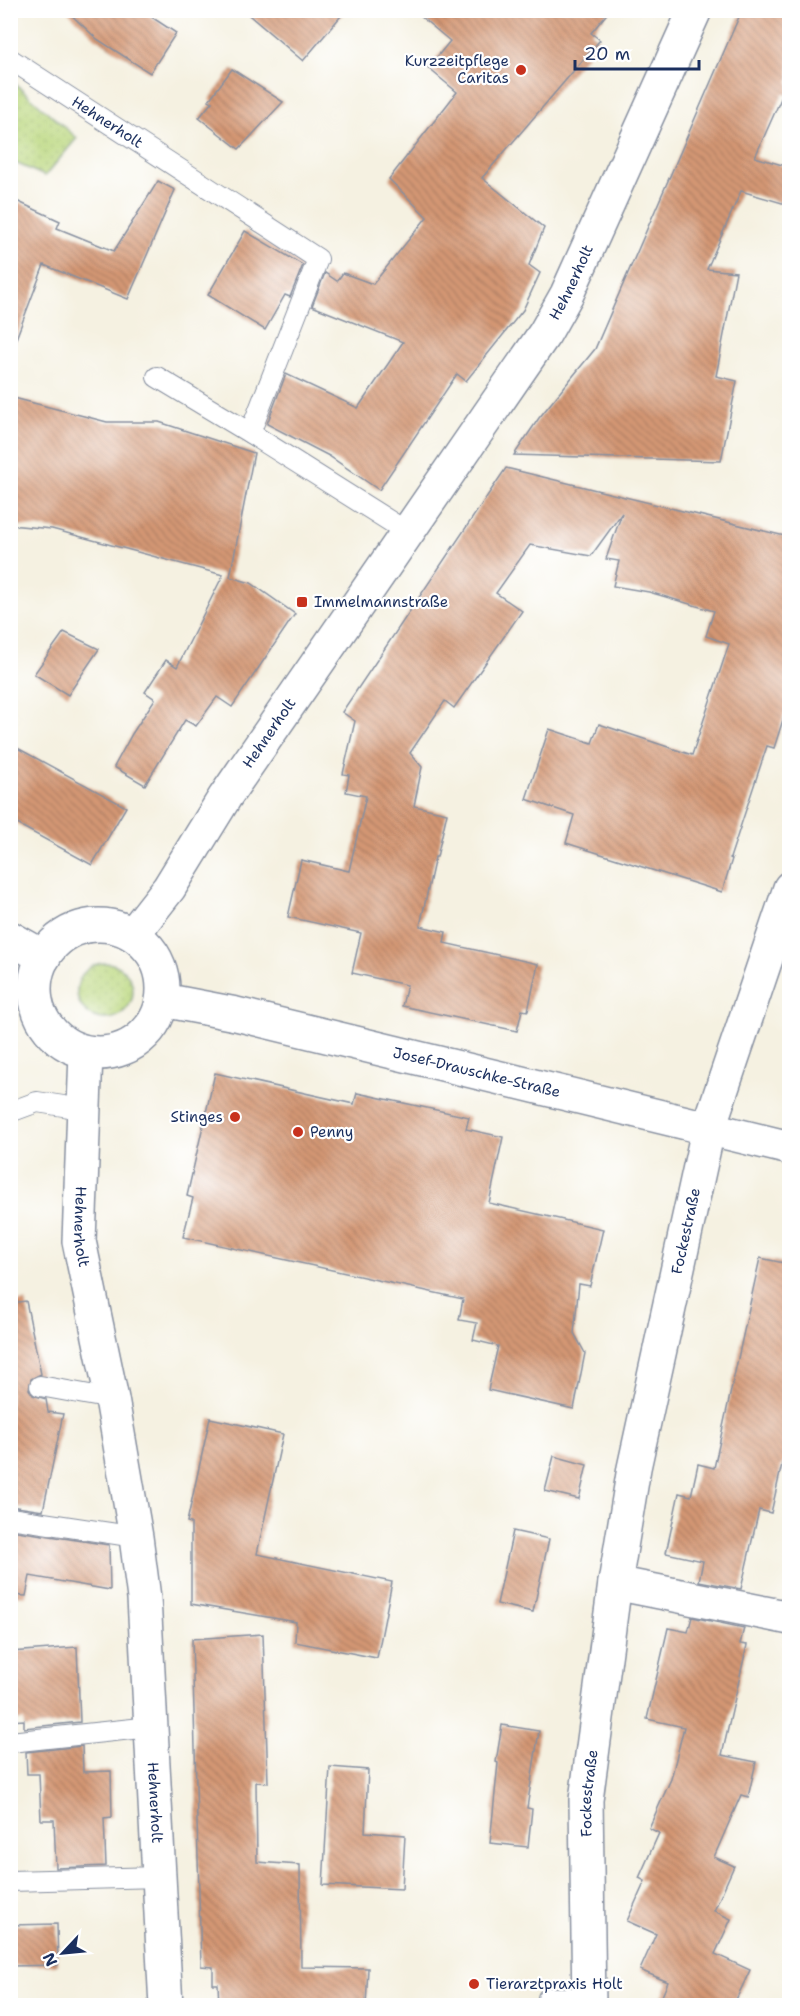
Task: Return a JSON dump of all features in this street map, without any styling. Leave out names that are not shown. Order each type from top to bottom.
[{"type":"street","name":"Hehnerholt","points":[[133,934],[168,888],[225,797],[545,333],[567,294],[695,10]]},
{"type":"street","name":"Fockestraße","points":[[589,2002],[586,1800],[615,1583],[634,1468],[708,1130],[789,888]]},
{"type":"street","points":[[85,926],[116,927],[133,934],[152,951],[162,975],[163,1000],[151,1029],[138,1041],[119,1051],[86,1053],[70,1046],[53,1034],[41,1016],[36,995],[37,976],[44,957],[55,943],[69,932],[85,926]]},
{"type":"street","points":[[10,938],[44,957]]},
{"type":"street","name":"Josef-Drauschke-Straße","points":[[163,1000],[236,1014],[789,1148]]},
{"type":"street","name":"Hehnerholt","points":[[86,1053],[79,1241],[112,1399],[144,1598],[166,2006]]},
{"type":"street","points":[[615,1583],[789,1618]]},
{"type":"lane","name":"Hehnerholt","points":[[10,59],[318,259],[250,433]]},
{"type":"lane","points":[[157,377],[407,532]]},
{"type":"lane","points":[[10,1112],[37,1102],[83,1109]]},
{"type":"lane","points":[[40,1386],[112,1399]]},
{"type":"lane","points":[[10,1518],[136,1537]]},
{"type":"lane","points":[[10,1742],[151,1727]]},
{"type":"lane","points":[[10,1881],[159,1877]]},
{"type":"lane","points":[[548,1998],[589,2002]]},
{"type":"green space","points":[[11,80],[77,138],[45,176],[11,161]]},
{"type":"green space","points":[[105,963],[116,965],[125,971],[131,980],[133,991],[131,1002],[125,1011],[116,1017],[105,1019],[94,1017],[85,1011],[79,1002],[77,991],[79,980],[85,971],[94,965]]},
{"type":"building","points":[[66,10],[141,10],[176,33],[150,73],[97,39]]},
{"type":"building","points":[[243,10],[346,10],[303,61]]},
{"type":"building","points":[[413,10],[610,10],[591,33],[600,40],[482,178],[544,228],[529,265],[540,273],[523,310],[466,381],[457,374],[379,490],[329,456],[267,424],[286,374],[358,408],[403,342],[312,306],[325,273],[337,281],[343,273],[373,284],[427,217],[389,179],[457,92],[428,68],[450,41]]},
{"type":"building","points":[[742,10],[789,10],[789,95],[783,94],[755,157],[789,167],[789,205],[741,191],[707,269],[736,272],[716,376],[737,381],[721,461],[514,455],[539,418],[595,349]]},
{"type":"building","points":[[232,69],[283,102],[239,149],[199,118],[212,102],[209,100]]},
{"type":"building","points":[[158,181],[175,190],[128,299],[44,265],[14,344],[10,344],[10,198],[60,221],[57,228],[114,251]]},
{"type":"building","points":[[245,231],[303,265],[290,297],[285,295],[265,330],[208,295]]},
{"type":"building","points":[[10,397],[107,422],[159,422],[254,453],[230,577],[251,583],[295,614],[232,707],[217,697],[196,726],[185,720],[145,785],[114,767],[155,699],[145,692],[166,660],[177,667],[223,575],[52,529],[10,525]]},
{"type":"building","points":[[506,468],[789,537],[789,701],[774,748],[767,746],[730,858],[732,859],[722,892],[566,843],[574,815],[526,799],[549,729],[592,743],[599,724],[692,755],[729,644],[706,636],[714,611],[649,592],[613,586],[619,561],[606,559],[622,513],[591,556],[530,545],[496,593],[522,611],[454,708],[445,701],[410,753],[422,767],[414,806],[447,813],[420,926],[446,932],[444,943],[538,964],[528,1011],[522,1010],[517,1031],[402,1006],[407,985],[352,973],[361,933],[288,917],[301,860],[349,871],[366,796],[346,792],[349,775],[343,774],[355,721],[342,712]]},
{"type":"building","points":[[64,632],[99,649],[68,695],[34,674]]},
{"type":"building","points":[[10,744],[126,807],[92,865],[10,820]]},
{"type":"building","points":[[215,1073],[354,1104],[357,1093],[469,1117],[466,1129],[503,1137],[489,1203],[603,1229],[590,1286],[579,1284],[574,1333],[585,1353],[574,1409],[488,1390],[498,1346],[473,1340],[477,1323],[459,1320],[463,1299],[183,1237],[193,1198],[187,1196]]},
{"type":"building","points":[[760,1258],[789,1264],[789,1465],[782,1464],[771,1513],[759,1510],[741,1589],[699,1581],[703,1561],[666,1553],[679,1493],[691,1496],[698,1464],[714,1468]]},
{"type":"building","points":[[26,1301],[41,1374],[31,1379],[29,1389],[33,1395],[46,1399],[48,1412],[63,1414],[43,1511],[10,1506],[10,1303]]},
{"type":"building","points":[[210,1418],[283,1434],[257,1554],[392,1582],[377,1658],[295,1642],[296,1622],[191,1604],[191,1523],[187,1522]]},
{"type":"building","points":[[554,1456],[587,1465],[579,1499],[545,1491]]},
{"type":"building","points":[[10,1530],[109,1545],[110,1590],[30,1576],[26,1596],[10,1595]]},
{"type":"building","points":[[513,1531],[549,1539],[533,1612],[497,1604]]},
{"type":"building","points":[[692,1617],[744,1628],[740,1644],[747,1645],[722,1755],[756,1762],[748,1797],[741,1795],[714,1857],[734,1866],[714,1911],[731,1919],[715,1954],[750,1970],[733,2006],[658,2006],[668,1982],[640,1970],[656,1934],[627,1921],[645,1881],[639,1878],[659,1833],[649,1828],[671,1779],[684,1727],[647,1719],[668,1628],[688,1632]]},
{"type":"building","points":[[263,1634],[268,1783],[256,1782],[257,1862],[300,1865],[301,1967],[368,1968],[366,2006],[219,2006],[218,1984],[213,1984],[213,1967],[201,1966],[192,1639]]},
{"type":"building","points":[[77,1647],[80,1722],[24,1728],[24,1720],[10,1721],[10,1652]]},
{"type":"building","points":[[502,1725],[539,1731],[527,1808],[532,1809],[528,1847],[490,1843],[498,1763],[496,1762]]},
{"type":"building","points":[[82,1746],[83,1772],[111,1771],[112,1817],[104,1818],[106,1866],[56,1868],[54,1820],[41,1820],[39,1774],[27,1774],[26,1752]]},
{"type":"building","points":[[330,1767],[368,1770],[365,1832],[405,1835],[402,1889],[323,1885]]},
{"type":"building","points":[[57,1924],[58,1965],[10,1966],[10,1925]]},
{"type":"place","name":"Kurzzeitpflege Caritas","points":[[521,70]]},
{"type":"place","name":"Immelmannstraße","points":[[302,602]]},
{"type":"place","name":"Stinges","points":[[235,1117]]},
{"type":"place","name":"Penny","points":[[298,1132]]},
{"type":"place","name":"Tierarztpraxis Holt","points":[[474,1984]]}]
